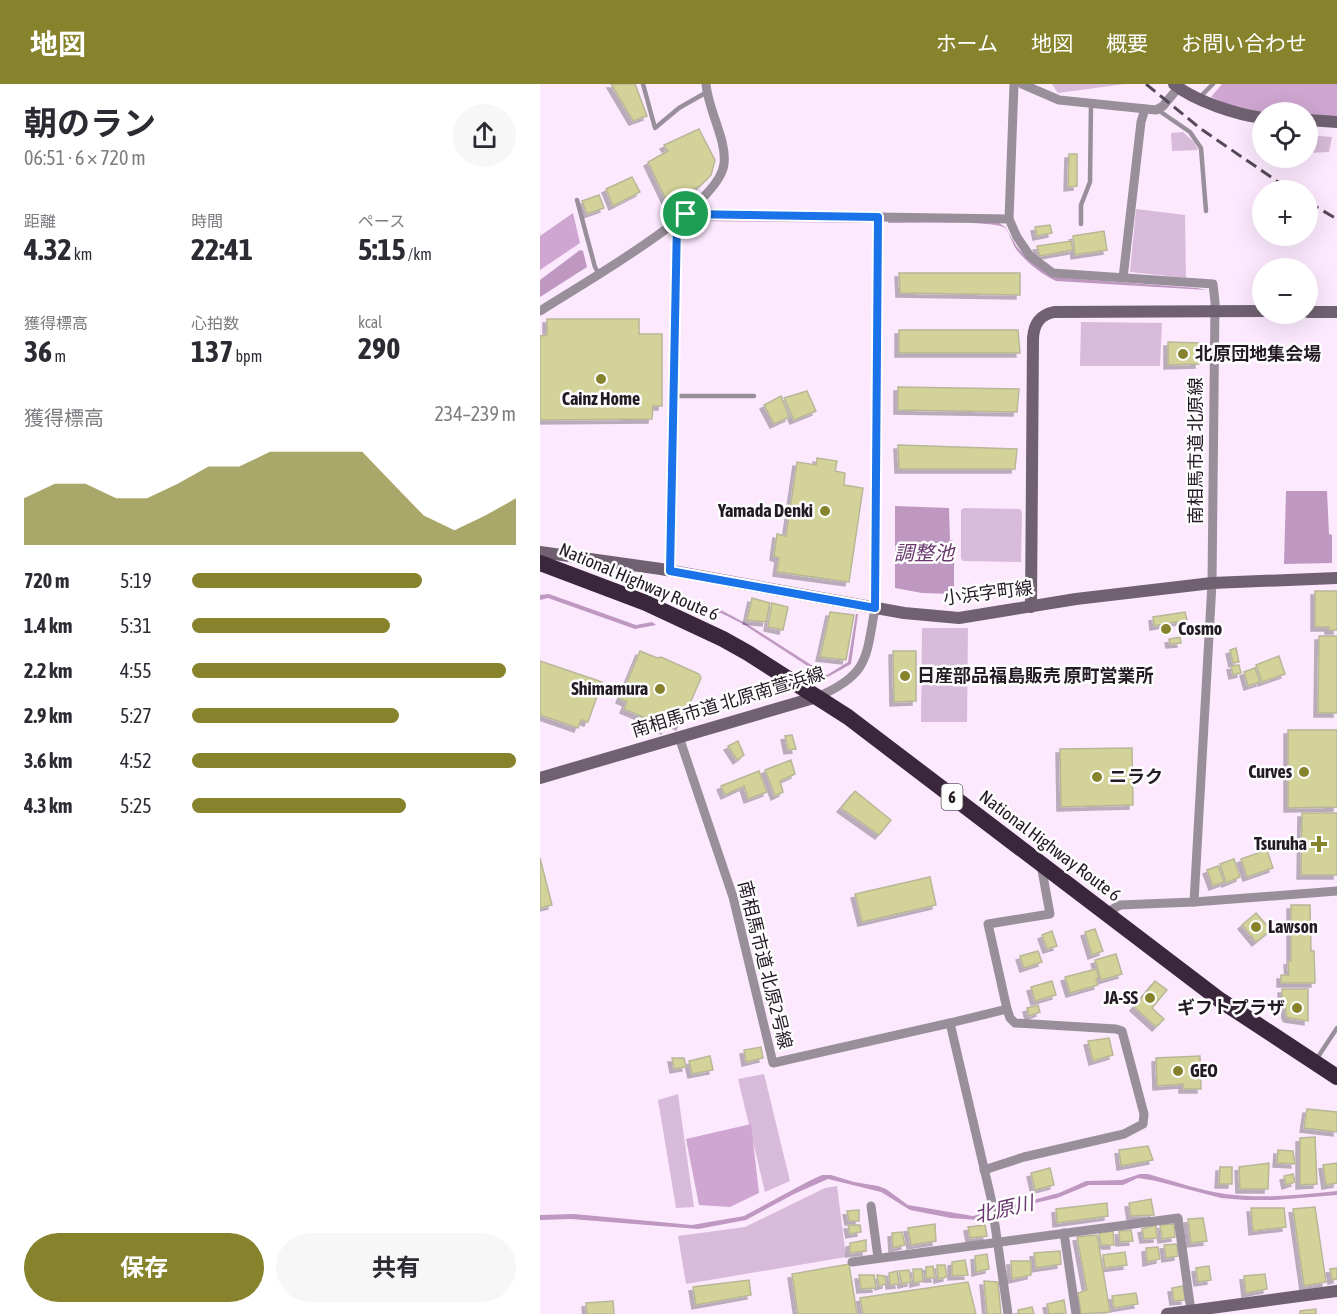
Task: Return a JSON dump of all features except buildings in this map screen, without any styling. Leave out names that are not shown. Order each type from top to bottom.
[{"type":"highway","name":"National Highway Route 6","points":[[540,563],[646,603],[698,627],[748,653],[817,697],[848,717],[1221,1000],[1337,1077]]},
{"type":"street","points":[[686,214],[1009,219],[1014,84]]},
{"type":"street","points":[[1022,84],[1059,100],[1158,110],[1176,86],[1235,113],[1252,116]]},
{"type":"street","points":[[540,311],[677,222],[720,177],[724,166],[722,147],[706,88]]},
{"type":"street","points":[[1124,278],[1141,122],[1145,109]]},
{"type":"street","points":[[1318,121],[1337,122]]},
{"type":"street","name":"南相馬市道 北原南萱浜線","points":[[540,778],[817,697],[832,691],[858,672],[866,657],[875,608],[878,217]]},
{"type":"street","name":"南相馬市道 北原線","points":[[1009,219],[1017,237],[1030,256],[1053,273],[1213,284],[1215,311],[1212,583],[1194,902]]},
{"type":"street","points":[[670,571],[677,222]]},
{"type":"street","points":[[1031,607],[1034,328],[1038,320],[1045,314],[1054,312],[1252,311]]},
{"type":"street","points":[[1318,312],[1337,312]]},
{"type":"street","name":"小浜字町線","points":[[540,552],[670,571],[875,608],[934,617],[959,618],[1076,599],[1212,583],[1337,578]]},
{"type":"street","name":"南相馬市道 北原2号線","points":[[679,737],[733,897],[773,1063],[950,1023]]},
{"type":"street","points":[[984,1170],[1024,1157],[1124,1134],[1143,1124],[1144,1114],[1122,1031],[1015,1023],[1010,1018],[988,924],[1050,914],[1041,864]]},
{"type":"street","points":[[1106,913],[1120,904],[1194,902],[1337,891]]},
{"type":"street","points":[[1007,1009],[950,1023],[995,1218],[1008,1314]]},
{"type":"street","points":[[871,1206],[878,1258]]},
{"type":"street","points":[[852,1262],[1178,1218],[1191,1311]]},
{"type":"street","points":[[1065,1233],[1076,1314]]},
{"type":"street","points":[[1167,1314],[1337,1291]]},
{"type":"lane","points":[[643,84],[655,128],[706,88]]},
{"type":"lane","points":[[1200,98],[1213,84]]},
{"type":"lane","points":[[1081,224],[1081,205],[1089,182],[1091,104]]},
{"type":"lane","points":[[1158,110],[1190,132],[1201,148],[1206,211]]},
{"type":"lane","points":[[577,200],[594,267],[598,274]]},
{"type":"lane","points":[[674,396],[754,396]]},
{"type":"lane","points":[[1314,1063],[1337,1028]]},
{"type":"shaded area","points":[[1052,84],[1125,84],[1058,93]]},
{"type":"shaded area","points":[[1222,84],[1337,84],[1337,116],[1331,124],[1318,123],[1318,102],[1252,102],[1252,111],[1238,109],[1211,97]]},
{"type":"shaded area","points":[[1183,132],[1194,142],[1198,150],[1172,151],[1171,133]]},
{"type":"shaded area","points":[[1318,136],[1332,137],[1329,152],[1318,153]]},
{"type":"shaded area","points":[[1136,209],[1185,215],[1186,278],[1130,272]]},
{"type":"shaded area","points":[[573,213],[580,243],[540,270],[540,236]]},
{"type":"shaded area","points":[[1081,322],[1162,323],[1160,366],[1080,366]]},
{"type":"shaded area","points":[[964,508],[1020,509],[1022,512],[1021,562],[963,561],[961,558],[961,510]]},
{"type":"shaded area","points":[[922,628],[968,628],[967,722],[921,722]]},
{"type":"shaded area","points":[[764,1074],[790,1181],[765,1192],[738,1079]]},
{"type":"shaded area","points":[[678,1094],[694,1207],[676,1208],[658,1100]]},
{"type":"shaded area","points":[[751,1124],[759,1193],[730,1207],[699,1205],[686,1139]]},
{"type":"shaded area","points":[[837,1186],[846,1257],[686,1284],[678,1236],[745,1227],[825,1188]]},
{"type":"water","points":[[692,220],[866,220],[866,223]]},
{"type":"water","points":[[888,221],[999,223],[1005,227],[1017,247],[1029,260],[1052,277],[1207,290],[1056,281],[1039,271],[1024,258],[1016,249],[1005,228],[998,225],[888,223]]},
{"type":"water","points":[[580,250],[583,251],[587,267],[540,297],[540,280]]},
{"type":"water","points":[[1286,491],[1327,491],[1329,534],[1332,535],[1332,563],[1284,564]]},
{"type":"water","name":"調整池","points":[[895,506],[949,508],[950,540],[954,541],[954,594],[922,593],[895,588]]},
{"type":"water","points":[[549,594],[636,625],[652,622],[656,625],[635,629],[548,598],[540,600],[540,595]]},
{"type":"water","points":[[721,610],[827,675],[848,662],[856,614],[858,614],[851,664],[826,678],[743,624],[721,613],[707,615],[704,613]]},
{"type":"water","name":"北原川","points":[[1148,1174],[1225,1194],[1267,1196],[1337,1191],[1337,1195],[1275,1200],[1221,1198],[1138,1178],[1123,1185],[1089,1185],[1057,1198],[978,1220],[951,1218],[910,1210],[881,1192],[828,1179],[746,1220],[698,1229],[571,1219],[540,1220],[540,1215],[574,1214],[692,1225],[744,1216],[822,1175],[878,1186],[908,1205],[973,1216],[1059,1193],[1086,1181],[1122,1180]]},
{"type":"railway","points":[[1146,84],[1201,129],[1275,180]]},
{"type":"railway","points":[[1318,208],[1337,219]]},
{"type":"place","name":"北原団地集会場","points":[[1183,354]]},
{"type":"place","name":"Cainz Home","points":[[601,379]]},
{"type":"place","name":"Yamada Denki","points":[[825,511]]},
{"type":"place","name":"Cosmo","points":[[1166,629]]},
{"type":"place","name":"日産部品福島販売 原町営業所","points":[[905,676]]},
{"type":"place","name":"Shimamura","points":[[660,689]]},
{"type":"place","name":"Curves","points":[[1304,772]]},
{"type":"place","name":"ニラク","points":[[1097,777]]},
{"type":"place","name":"Tsuruha","points":[[1319,844]]},
{"type":"place","name":"Lawson","points":[[1256,927]]},
{"type":"place","name":"JA-SS","points":[[1150,998]]},
{"type":"place","name":"ギフトプラザ","points":[[1297,1008]]},
{"type":"place","name":"GEO","points":[[1178,1071]]},
{"type":"route","points":[[686,214],[878,217],[875,608],[670,571],[677,222],[686,214]]}]
